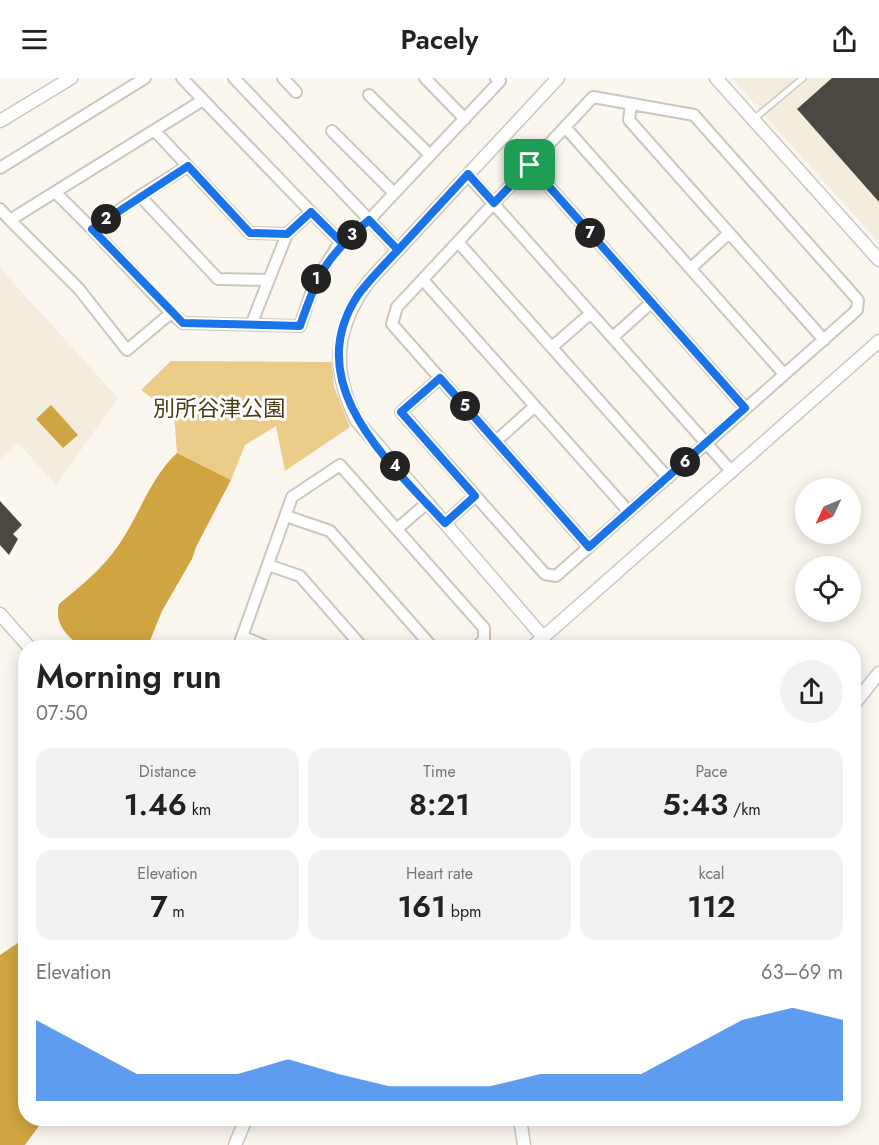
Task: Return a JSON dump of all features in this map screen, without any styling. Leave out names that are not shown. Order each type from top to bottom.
[{"type":"street","points":[[0,121],[71,78]]},
{"type":"street","points":[[0,168],[29,147],[145,78]]},
{"type":"street","points":[[182,78],[342,243]]},
{"type":"street","points":[[234,78],[398,250]]},
{"type":"street","points":[[283,78],[296,92]]},
{"type":"street","points":[[425,78],[465,118]]},
{"type":"street","points":[[56,192],[183,323],[300,326],[315,282],[342,243],[369,220],[500,81],[496,78]]},
{"type":"street","points":[[543,637],[357,421],[342,384],[339,364],[342,335],[350,309],[369,281],[558,78]]},
{"type":"street","points":[[716,78],[879,260]]},
{"type":"street","points":[[369,95],[430,155]]},
{"type":"street","points":[[440,378],[401,412],[545,574],[556,576],[668,478],[857,310],[858,300],[694,115],[593,98],[397,307],[392,324],[440,378],[496,441],[589,547]]},
{"type":"street","points":[[10,220],[203,100]]},
{"type":"street","points":[[631,104],[629,120],[824,339]]},
{"type":"street","points":[[565,128],[784,374]]},
{"type":"street","points":[[155,130],[250,233],[287,234]]},
{"type":"street","points":[[332,131],[394,194]]},
{"type":"street","points":[[530,165],[745,408]]},
{"type":"street","points":[[92,229],[188,166]]},
{"type":"street","points":[[468,174],[732,472]]},
{"type":"street","points":[[140,196],[218,279],[269,280]]},
{"type":"street","points":[[0,209],[79,289],[128,350],[171,313]]},
{"type":"street","points":[[251,325],[287,234],[311,212]]},
{"type":"street","points":[[691,268],[729,233]]},
{"type":"street","points":[[458,242],[668,478]]},
{"type":"street","points":[[423,280],[629,512]]},
{"type":"street","points":[[613,337],[652,302]]},
{"type":"street","points":[[552,347],[591,313]]},
{"type":"street","points":[[540,640],[879,341]]},
{"type":"street","points":[[496,441],[535,406]]},
{"type":"street","points":[[241,640],[292,497],[340,465],[484,628],[484,640]]},
{"type":"street","points":[[445,523],[475,496]]},
{"type":"street","points":[[397,530],[427,503]]},
{"type":"street","points":[[286,516],[330,531],[426,640]]},
{"type":"street","points":[[268,565],[300,576],[356,640]]},
{"type":"street","points":[[0,614],[23,640]]},
{"type":"street","points":[[242,636],[251,640]]},
{"type":"street","points":[[861,695],[879,673]]},
{"type":"street","points":[[235,1145],[243,1126]]},
{"type":"street","points":[[521,1126],[524,1145]]},
{"type":"lane","points":[[754,119],[803,78]]},
{"type":"shaded area","points":[[731,78],[879,78],[879,243]]},
{"type":"shaded area","points":[[0,268],[118,398],[56,485],[18,443],[0,459]]},
{"type":"shaded area","points":[[51,405],[78,435],[63,448],[36,419]]},
{"type":"shaded area","points":[[177,453],[231,480],[192,559],[162,611],[150,640],[74,640],[60,623],[59,604],[105,563],[168,463]]},
{"type":"shaded area","points":[[18,943],[18,1126],[39,1126],[25,1145],[0,1145],[0,955]]},
{"type":"green space","name":"別所谷津公園","points":[[171,361],[332,362],[334,387],[350,427],[285,471],[276,426],[245,445],[231,480],[177,453],[174,414],[141,390]]},
{"type":"building","points":[[832,78],[879,78],[879,202],[797,109]]},
{"type":"building","points":[[0,501],[22,525],[13,534],[18,539],[9,555],[0,545]]},
{"type":"route","points":[[530,165],[494,203],[468,174],[398,250],[369,220],[337,248],[315,282],[300,326],[183,323],[92,229],[188,166],[250,233],[287,234],[311,212],[342,243],[369,220],[398,250],[369,281],[350,309],[345,322],[339,364],[342,384],[357,421],[445,523],[475,496],[401,412],[440,378],[589,547],[745,408],[530,165]]}]
